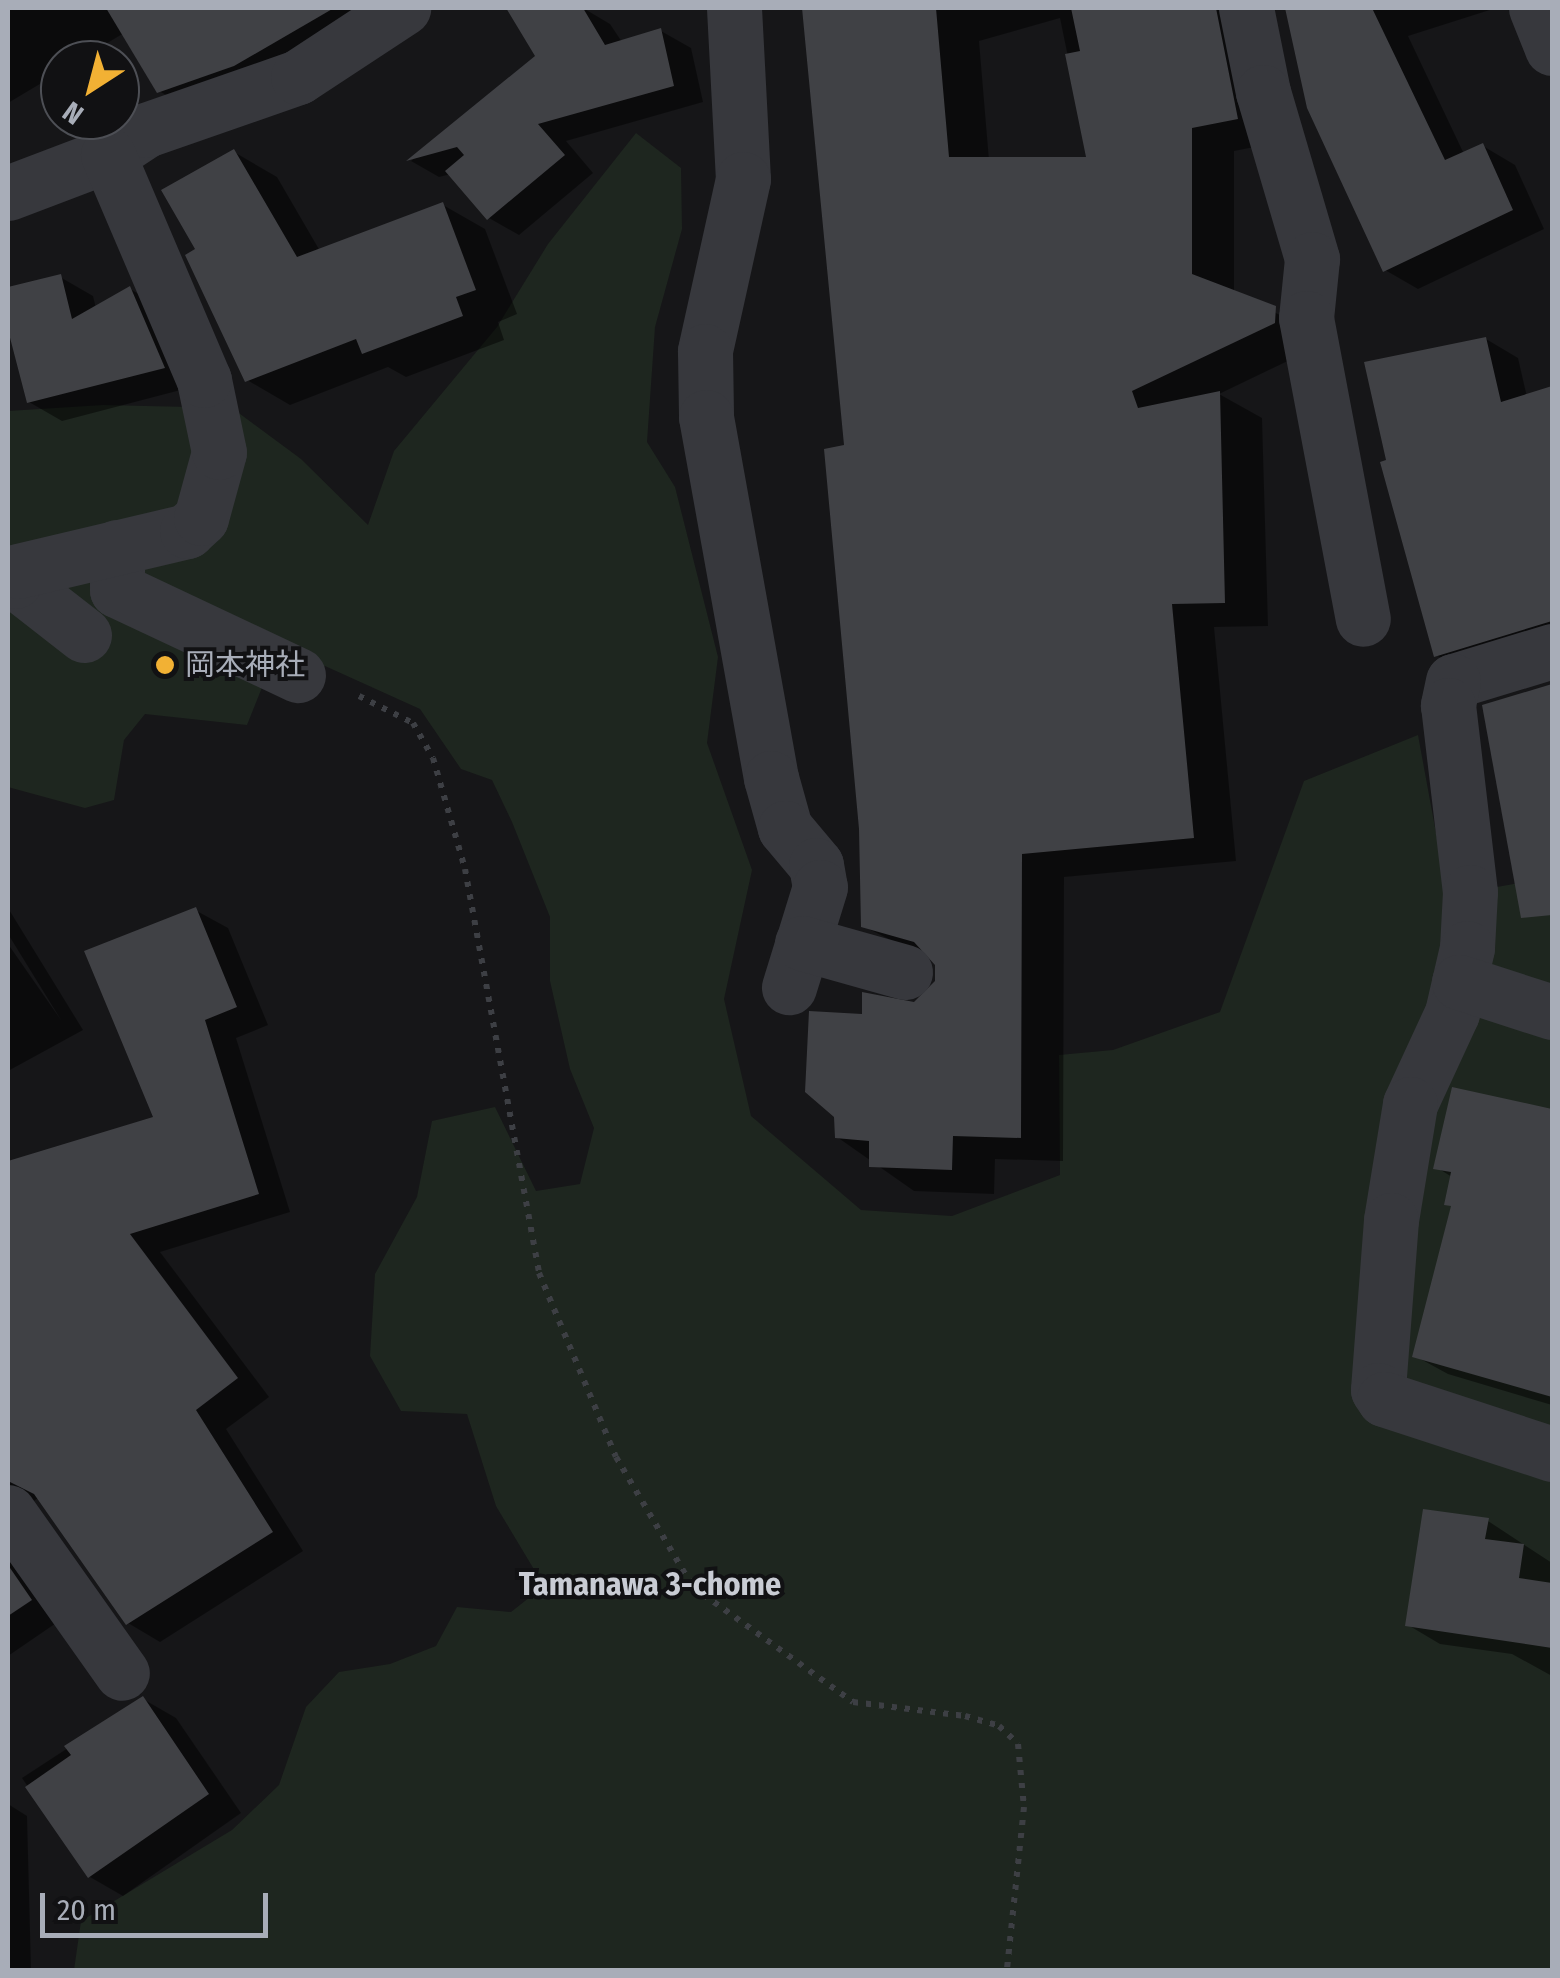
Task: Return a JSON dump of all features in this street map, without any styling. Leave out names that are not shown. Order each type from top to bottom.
[{"type":"street","points":[[8,194],[108,154],[146,130],[298,77],[404,8]]},
{"type":"street","points":[[734,8],[743,180],[706,351],[706,416],[771,778],[785,828],[816,865],[820,887],[796,965],[905,972]]},
{"type":"street","points":[[1246,8],[1263,92],[1312,258],[1306,318],[1363,619]]},
{"type":"street","points":[[1536,8],[1552,48]]},
{"type":"street","points":[[84,635],[14,581],[18,571],[187,531],[201,518],[220,452],[204,380],[108,154]]},
{"type":"street","points":[[117,547],[116,590],[298,675]]},
{"type":"street","points":[[1552,651],[1453,681],[1448,705],[1470,892],[1459,982],[1410,1104],[1391,1220],[1378,1390],[1384,1399],[1552,1454]]},
{"type":"street","points":[[1459,982],[1552,1012]]},
{"type":"street","points":[[8,1512],[122,1673]]},
{"type":"path","points":[[298,675],[413,723],[433,758],[465,870],[539,1273],[616,1457],[682,1571],[694,1587],[854,1702],[965,1716],[999,1726],[1018,1744],[1024,1807],[1007,1970]]},
{"type":"shaded area","points":[[636,133],[681,168],[682,229],[655,327],[647,442],[675,487],[718,657],[707,743],[752,870],[724,999],[751,1116],[861,1210],[952,1216],[1060,1175],[1059,1055],[1113,1050],[1220,1012],[1304,781],[1418,735],[1438,844],[1486,889],[1552,877],[1552,1970],[74,1970],[81,1921],[232,1830],[279,1785],[306,1707],[339,1672],[390,1664],[436,1646],[457,1607],[511,1612],[544,1586],[496,1506],[467,1414],[401,1411],[370,1356],[375,1274],[417,1197],[432,1121],[495,1107],[536,1191],[580,1184],[594,1128],[570,1069],[550,981],[550,917],[512,822],[492,780],[461,769],[420,709],[325,666],[271,665],[247,725],[145,714],[124,740],[114,800],[85,808],[8,787],[8,411],[103,405],[232,408],[301,459],[368,525],[394,451],[497,327],[548,244]]},
{"type":"building","points":[[106,8],[334,8],[234,66],[157,93],[140,65],[140,40],[125,40]]},
{"type":"building","points":[[506,8],[583,8],[605,45],[661,28],[674,86],[538,124],[565,155],[487,220],[445,171],[464,155],[457,147],[406,161],[535,56]]},
{"type":"building","points":[[802,8],[936,8],[949,157],[1086,157],[1065,54],[1080,51],[1071,8],[1216,8],[1238,119],[1192,128],[1192,274],[1276,306],[1275,323],[1132,391],[1138,408],[1220,391],[1225,603],[1172,604],[1194,838],[1022,854],[1021,1138],[953,1136],[952,1170],[869,1167],[869,1141],[835,1138],[834,1117],[805,1092],[809,1011],[862,1014],[862,992],[914,1002],[935,981],[935,965],[914,942],[861,927],[859,829],[824,449],[844,445]]},
{"type":"building","points":[[1285,8],[1372,8],[1445,160],[1483,143],[1513,210],[1383,272],[1307,108]]},
{"type":"building","points":[[234,149],[297,257],[443,202],[476,290],[456,297],[463,316],[362,354],[356,339],[245,382],[185,255],[195,249],[161,190]]},
{"type":"building","points":[[61,274],[72,319],[130,286],[165,368],[27,403],[8,330],[8,287]]},
{"type":"building","points":[[1486,337],[1501,402],[1552,386],[1552,621],[1434,657],[1380,462],[1386,460],[1364,362]]},
{"type":"building","points":[[1552,684],[1552,915],[1521,918],[1482,705]]},
{"type":"building","points":[[196,907],[237,1007],[205,1020],[259,1194],[130,1234],[238,1378],[196,1410],[273,1532],[126,1625],[34,1494],[8,1481],[8,1161],[153,1117],[84,951]]},
{"type":"building","points":[[1452,1087],[1552,1109],[1552,1397],[1412,1357],[1451,1206],[1444,1205],[1451,1172],[1433,1169]]},
{"type":"building","points":[[1423,1509],[1489,1518],[1485,1539],[1524,1544],[1519,1578],[1552,1583],[1552,1648],[1405,1626]]},
{"type":"building","points":[[8,1565],[32,1600],[8,1616]]},
{"type":"building","points":[[143,1696],[209,1794],[88,1878],[25,1787],[71,1755],[64,1746]]},
{"type":"place","name":"岡本神社","points":[[165,665]]},
{"type":"district","name":"Tamanawa 3-chome","points":[[650,1584]]}]
